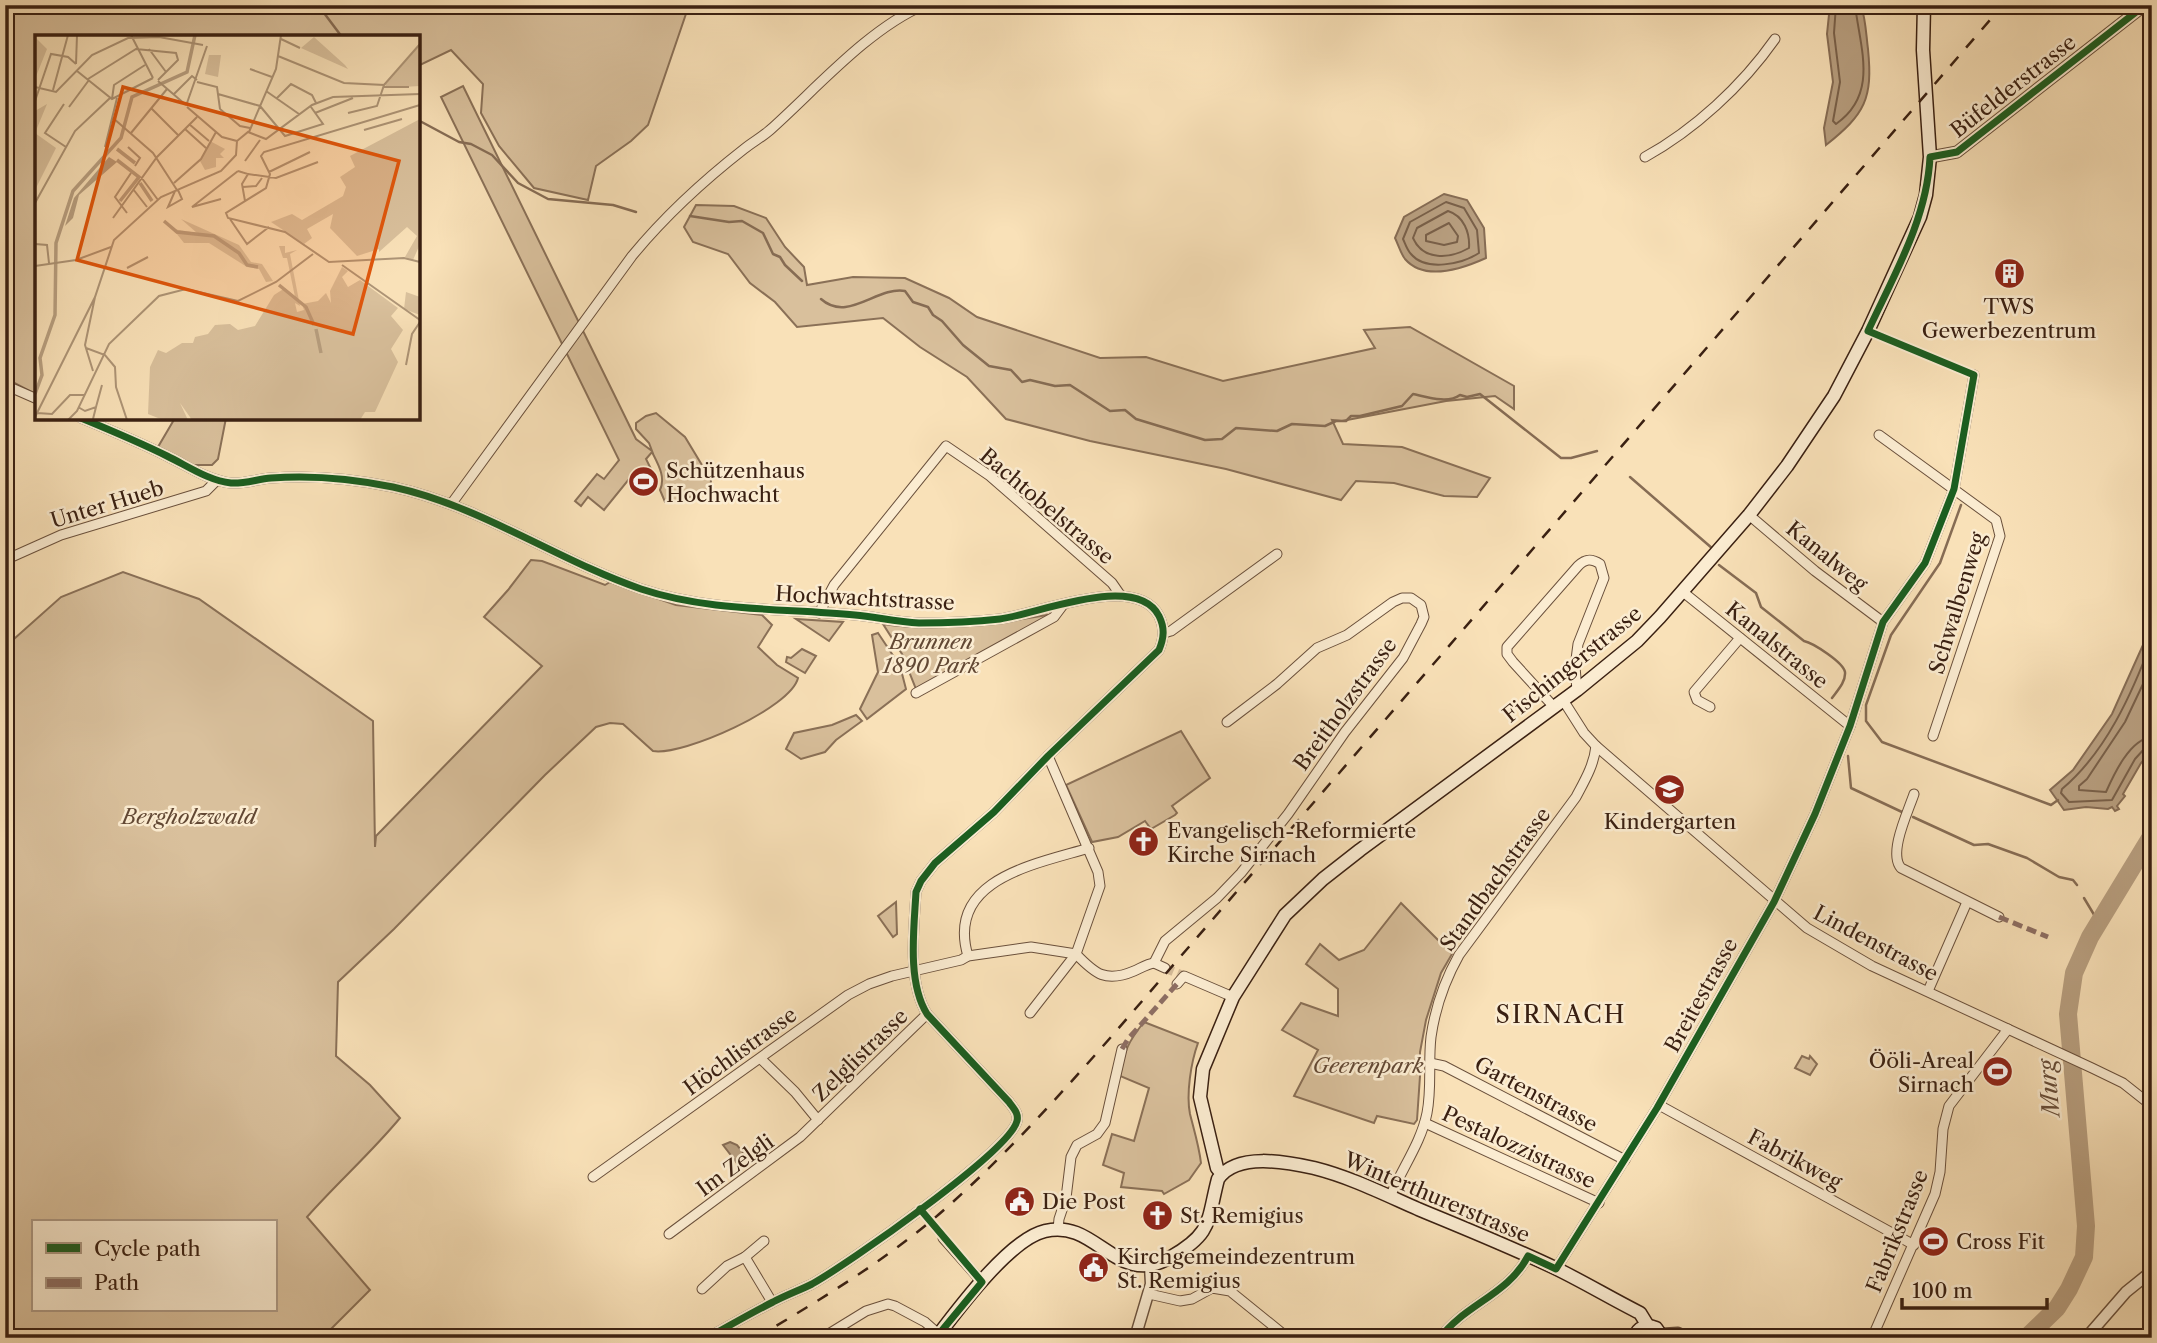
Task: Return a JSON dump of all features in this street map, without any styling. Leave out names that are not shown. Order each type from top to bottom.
[{"type":"main road","name":"Fischingerstrasse","points":[[1222,1174],[1217,1168],[1204,1120],[1199,1085],[1233,997],[1285,915],[1315,886],[1360,850],[1577,690],[1629,648],[1749,515],[1835,396],[1920,217],[1929,179],[1923,50],[1924,5]]},
{"type":"main road","name":"Winterthurerstrasse","points":[[1222,1174],[1237,1165],[1247,1163],[1288,1164],[1325,1171],[1556,1269],[1628,1307],[1635,1315],[1641,1331]]},
{"type":"main road","points":[[939,1336],[982,1282],[1027,1239],[1041,1231],[1058,1229],[1086,1238],[1128,1264],[1150,1266],[1177,1254],[1200,1236],[1209,1220],[1222,1174]]},
{"type":"main road","points":[[1641,1331],[1656,1328],[1663,1336]]},
{"type":"street","points":[[452,503],[632,256],[659,224],[869,41],[901,15],[924,5]]},
{"type":"street","points":[[1177,5],[1233,9],[1283,5]]},
{"type":"street","name":"Büfelderstrasse","points":[[1930,157],[1957,152],[2145,5]]},
{"type":"street","points":[[1644,157],[1658,150],[1708,112],[1755,66],[1775,39]]},
{"type":"street","points":[[1954,489],[1974,375]]},
{"type":"street","points":[[5,385],[35,398]]},
{"type":"street","points":[[86,420],[139,442],[217,480]]},
{"type":"street","name":"Schwalbenweg","points":[[1879,435],[1996,520],[2000,536],[1933,736]]},
{"type":"street","name":"Bachtobelstrasse","points":[[819,613],[834,585],[946,446],[990,476],[1112,583],[1121,596]]},
{"type":"street","name":"Hochwachtstrasse","points":[[217,480],[233,483],[314,476],[393,487],[452,503],[546,549],[643,589],[696,602],[916,623],[1001,618],[1063,604],[1132,596],[1148,602],[1158,614],[1164,633]]},
{"type":"street","name":"Unter Hueb","points":[[5,560],[61,535],[206,491],[217,480]]},
{"type":"street","name":"Breitestrasse","points":[[1556,1269],[1659,1105],[1774,902],[1815,814],[1850,726],[1883,622],[1925,564],[1954,489]]},
{"type":"street","name":"Kanalweg","points":[[1749,515],[1815,571],[1883,622]]},
{"type":"street","points":[[707,1338],[813,1283],[923,1212],[999,1145],[1011,1131],[1018,1118],[1016,1112],[927,1014],[918,996],[914,972],[916,892],[920,881],[935,863],[989,817],[1048,756],[1154,656],[1159,650],[1164,633],[1171,631],[1276,554]]},
{"type":"street","name":"Lindenstrasse","points":[[1577,690],[1575,667],[1578,644],[1605,578],[1603,568],[1590,559],[1578,566],[1507,647],[1507,654],[1558,703],[1596,746],[1807,928],[1861,959],[2123,1083],[2147,1102],[2152,1102]]},
{"type":"street","name":"Kanalstrasse","points":[[1682,592],[1850,726]]},
{"type":"street","name":"Breitholzstrasse","points":[[1154,962],[1165,941],[1217,898],[1289,814],[1345,732],[1403,658],[1424,617],[1421,605],[1411,598],[1392,602],[1346,635],[1317,648],[1277,684],[1227,722]]},
{"type":"street","points":[[916,694],[1054,617],[1063,604]]},
{"type":"street","points":[[1710,707],[1695,698],[1693,692],[1740,638]]},
{"type":"street","name":"Standbachstrasse","points":[[1390,1197],[1425,1123],[1431,1037],[1449,972],[1576,797],[1589,773],[1596,746]]},
{"type":"street","points":[[1030,1013],[1076,954],[1100,886],[1089,848],[1048,756]]},
{"type":"street","points":[[1913,794],[1895,851],[1897,864],[1999,917]]},
{"type":"street","points":[[968,956],[965,948],[965,919],[975,901],[992,884],[1014,870],[1089,848]]},
{"type":"street","points":[[1928,991],[1967,902]]},
{"type":"street","name":"Höchlistrasse","points":[[593,1177],[848,995],[892,976],[968,956],[1031,947],[1076,954]]},
{"type":"street","points":[[1076,954],[1090,969],[1105,976],[1133,972],[1154,962],[1165,968]]},
{"type":"street","points":[[1177,984],[1184,976],[1233,997]]},
{"type":"street","name":"Zelglistrasse","points":[[818,1120],[927,1014]]},
{"type":"street","name":"Fabrikstrasse","points":[[1872,1338],[1914,1245],[1937,1183],[1943,1129],[1949,1106],[2008,1029]]},
{"type":"street","points":[[1058,1229],[1072,1157],[1077,1145],[1097,1134],[1105,1123],[1122,1049]]},
{"type":"street","points":[[761,1059],[795,1092],[818,1120]]},
{"type":"street","name":"Gartenstrasse","points":[[1430,1063],[1444,1066],[1625,1160]]},
{"type":"street","name":"Fabrikweg","points":[[1659,1105],[1914,1245]]},
{"type":"street","name":"Im Zelgli","points":[[669,1234],[770,1162],[818,1120]]},
{"type":"street","name":"Pestalozzistrasse","points":[[1425,1123],[1599,1203]]},
{"type":"street","points":[[943,1238],[982,1282]]},
{"type":"street","points":[[702,1289],[727,1266],[745,1257],[764,1241]]},
{"type":"street","points":[[1440,1338],[1450,1324],[1513,1279],[1528,1256]]},
{"type":"street","points":[[745,1257],[772,1302]]},
{"type":"street","points":[[1135,1338],[1152,1284],[1150,1266]]},
{"type":"street","points":[[2085,1338],[2126,1292],[2152,1271]]},
{"type":"street","points":[[1149,1294],[1180,1301],[1212,1288],[1230,1291],[1288,1338]]},
{"type":"street","points":[[822,1338],[866,1311],[888,1304],[921,1320],[939,1336]]},
{"type":"street","points":[[1663,1336],[1678,1334],[1688,1338]]},
{"type":"green space","points":[[5,5],[689,5],[648,125],[596,166],[588,200],[534,188],[499,146],[481,113],[483,84],[451,50],[420,65],[420,35],[35,35],[35,394],[5,378]]},
{"type":"green space","points":[[463,86],[636,439],[652,451],[649,443],[636,429],[636,423],[656,413],[685,437],[711,480],[710,492],[665,502],[660,490],[660,471],[652,452],[646,459],[651,469],[629,479],[604,510],[588,497],[581,506],[575,501],[597,474],[604,479],[619,460],[441,97]]},
{"type":"green space","points":[[696,205],[734,206],[766,218],[785,247],[804,267],[807,285],[853,277],[905,278],[949,298],[977,317],[1100,358],[1146,357],[1223,381],[1375,348],[1364,330],[1410,327],[1514,386],[1514,409],[1495,396],[1446,401],[1342,421],[1332,420],[1343,444],[1402,447],[1490,478],[1477,497],[1444,496],[1394,483],[1356,481],[1341,500],[1226,469],[1090,441],[1006,419],[967,377],[920,347],[883,318],[797,327],[775,302],[750,283],[728,254],[693,242],[684,227]]},
{"type":"green space","points":[[174,420],[226,420],[218,459],[212,465],[188,465],[158,447]]},
{"type":"green space","name":"Bergholzwald","points":[[531,560],[542,561],[605,585],[610,582],[676,605],[762,615],[772,625],[758,647],[777,665],[798,678],[791,690],[777,703],[757,716],[710,738],[668,751],[653,751],[623,724],[610,723],[596,727],[338,982],[336,1056],[370,1085],[400,1118],[307,1217],[370,1290],[322,1338],[5,1338],[5,647],[61,597],[123,572],[199,599],[373,721],[375,847],[376,836],[542,666],[484,617]]},
{"type":"green space","name":"Brunnen 1890 Park","points":[[1047,615],[1048,618],[916,689],[902,654],[883,624],[945,627]]},
{"type":"green space","points":[[796,619],[843,622],[829,641]]},
{"type":"green space","points":[[878,633],[900,666],[906,689],[867,719],[860,709],[878,672],[872,635]]},
{"type":"green space","points":[[802,649],[816,656],[805,673],[786,662],[787,657],[791,658]]},
{"type":"green space","points":[[856,715],[862,721],[836,740],[825,752],[801,759],[786,749],[794,733],[832,725]]},
{"type":"green space","points":[[1181,731],[1210,778],[1172,806],[1177,813],[1175,815],[1151,829],[1145,821],[1118,837],[1092,842],[1066,785]]},
{"type":"green space","points":[[896,902],[897,934],[893,937],[878,916]]},
{"type":"green space","name":"Geerenpark","points":[[1401,903],[1452,954],[1441,973],[1426,1020],[1420,1052],[1417,1120],[1414,1124],[1377,1116],[1374,1123],[1294,1096],[1318,1050],[1282,1030],[1301,1003],[1338,1016],[1338,989],[1306,964],[1320,944],[1339,960],[1364,950]]},
{"type":"green space","points":[[1144,1022],[1198,1043],[1191,1069],[1189,1097],[1201,1163],[1189,1180],[1164,1194],[1162,1191],[1121,1187],[1124,1173],[1103,1165],[1112,1134],[1134,1141],[1149,1088],[1120,1076],[1128,1047]]},
{"type":"green space","points":[[1802,1056],[1809,1059],[1810,1056],[1817,1064],[1810,1075],[1795,1068]]},
{"type":"water","points":[[1830,5],[1861,5],[1868,49],[1869,81],[1858,114],[1826,145],[1824,128],[1833,82],[1827,34]]},
{"type":"water","points":[[1444,194],[1467,200],[1484,228],[1486,258],[1456,269],[1423,270],[1405,259],[1395,238],[1404,217]]},
{"type":"water","points":[[2152,625],[2152,750],[2123,794],[2125,796],[2117,806],[2119,809],[2115,811],[2112,807],[2086,807],[2064,810],[2050,790],[2073,770],[2112,714]]},
{"type":"water","points":[[730,1142],[737,1145],[746,1156],[737,1163],[723,1145]]},
{"type":"waterway","points":[[318,5],[340,35]]},
{"type":"waterway","points":[[420,121],[459,142],[471,144],[492,155],[518,183],[548,199],[613,205],[636,212]]},
{"type":"waterway","points":[[690,216],[729,222],[742,221],[763,233],[773,254],[780,257],[802,281]]},
{"type":"waterway","points":[[821,299],[842,307],[894,291],[905,291],[913,302],[928,307],[963,345],[989,366],[1011,370],[1022,382],[1030,380],[1055,386],[1070,385],[1110,411],[1125,410],[1136,419],[1205,440],[1222,439],[1236,428],[1277,431],[1292,424],[1325,426],[1336,421],[1346,421],[1351,416],[1402,406],[1413,394],[1444,399],[1480,394],[1561,458],[1597,451]]},
{"type":"waterway","points":[[1630,477],[1713,549]]},
{"type":"waterway","points":[[1961,505],[1940,563],[1891,635],[1866,705],[1866,721],[1882,742],[2051,805],[2058,800]]},
{"type":"waterway","points":[[1719,565],[1756,593],[1761,607],[1804,641],[1839,663],[1845,672],[1844,679],[1832,698]]},
{"type":"waterway","points":[[1848,756],[1851,788],[1902,812]]},
{"type":"waterway","points":[[1913,817],[1974,845],[1988,844],[2027,858],[2059,877],[2073,880],[2077,885]]},
{"type":"waterway","name":"Murg","points":[[2026,1338],[2057,1308],[2084,1257],[2086,1226],[2068,1014],[2074,973],[2090,937],[2152,835]]},
{"type":"waterway","points":[[2084,898],[2099,923]]},
{"type":"tunnel","points":[[1165,968],[1184,976]]},
{"type":"tunnel","points":[[925,1215],[943,1238]]},
{"type":"railway","points":[[756,1338],[877,1262],[923,1228],[1031,1126],[1111,1037],[2003,5]]},
{"type":"marked path","points":[[1999,917],[2048,937]]},
{"type":"marked path","points":[[1122,1049],[1177,984]]},
{"type":"cycle path","points":[[1440,1338],[1461,1317],[1510,1280],[1528,1256],[1556,1269],[1657,1108],[1774,902],[1815,814],[1850,726],[1883,622],[1925,563],[1954,489],[1974,375],[1868,331],[1916,225],[1928,180],[1930,157],[1957,152],[2145,5]]},
{"type":"cycle path","points":[[86,420],[223,482],[241,483],[286,477],[332,478],[378,484],[425,496],[488,520],[610,577],[641,589],[694,602],[929,623],[1000,619],[1109,596],[1130,597],[1147,603],[1159,616],[1163,633],[1159,650],[1048,756],[994,812],[935,863],[916,892],[913,955],[921,1001],[927,1014],[1009,1102],[1016,1113],[1017,1121],[1007,1136],[986,1157],[890,1232],[812,1284],[707,1338]]},
{"type":"cycle path","points":[[920,1209],[982,1282],[939,1334],[942,1338]]},
{"type":"place","name":"TWS Gewerbezentrum","points":[[2009,274]]},
{"type":"place","name":"Schützenhaus Hochwacht","points":[[643,482]]},
{"type":"place","name":"Kindergarten","points":[[1670,789]]},
{"type":"place","name":"Evangelisch-Reformierte Kirche Sirnach","points":[[1144,842]]},
{"type":"place","name":"Ööli-Areal Sirnach","points":[[1997,1072]]},
{"type":"place","name":"Die Post","points":[[1019,1201]]},
{"type":"place","name":"St. Remigius","points":[[1157,1215]]},
{"type":"place","name":"Cross Fit","points":[[1933,1241]]},
{"type":"place","name":"Kirchgemeindezentrum St. Remigius","points":[[1094,1268]]},
{"type":"district","name":"SIRNACH","points":[[1561,1014]]}]
